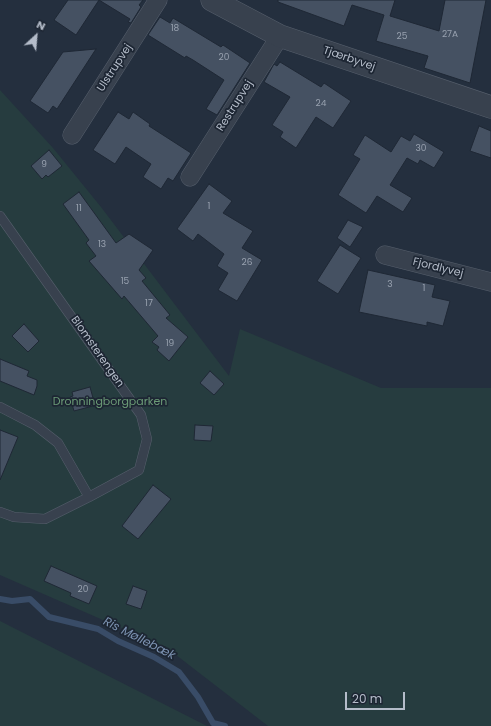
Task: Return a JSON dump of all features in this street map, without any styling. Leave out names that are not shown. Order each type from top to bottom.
[{"type":"street","name":"Ulstrupvej","points":[[72,135],[158,0]]},
{"type":"street","name":"Tjærbyvej","points":[[212,0],[280,36],[491,107]]},
{"type":"street","name":"Restrupvej","points":[[190,177],[280,36]]},
{"type":"street","name":"Fjordlyvej","points":[[385,255],[491,282]]},
{"type":"lane","name":"Blomsterengen","points":[[0,216],[141,415],[147,439],[139,470],[45,519],[14,517],[0,512]]},
{"type":"lane","points":[[0,407],[35,425],[58,443],[89,497]]},
{"type":"green space","name":"Dronningborgparken","points":[[0,90],[53,148],[101,207],[229,376],[240,329],[381,388],[491,388],[491,726],[268,726],[167,648],[0,575]]},
{"type":"green space","points":[[0,621],[207,726],[0,726]]},
{"type":"building","points":[[68,0],[99,0],[76,35],[54,20]]},
{"type":"building","points":[[99,0],[143,0],[139,5],[141,7],[131,23],[128,22],[130,19]]},
{"type":"building","points":[[278,0],[395,0],[390,16],[439,31],[445,0],[486,0],[470,83],[424,68],[428,56],[376,41],[384,15],[352,5],[344,26],[278,2]]},
{"type":"building","points":[[160,17],[170,23],[173,18],[221,47],[223,45],[250,63],[217,115],[206,109],[224,80],[193,60],[186,56],[185,58],[148,35]]},
{"type":"building","points":[[96,49],[57,109],[53,106],[48,113],[30,101],[63,52]]},
{"type":"building","points":[[280,62],[321,87],[324,83],[351,101],[333,128],[316,117],[296,148],[280,137],[283,132],[272,125],[290,97],[264,82],[274,64],[277,66]]},
{"type":"building","points":[[118,112],[129,119],[133,112],[150,124],[149,126],[191,153],[173,181],[168,178],[161,189],[143,177],[151,164],[126,147],[115,164],[93,150]]},
{"type":"building","points":[[479,126],[491,131],[491,158],[470,151]]},
{"type":"building","points":[[414,134],[444,152],[434,168],[420,160],[418,164],[407,158],[390,185],[412,198],[403,212],[377,196],[366,213],[338,195],[360,159],[353,155],[365,135],[391,152],[401,136],[410,141]]},
{"type":"building","points":[[49,150],[62,166],[48,177],[46,175],[42,179],[31,166]]},
{"type":"building","points":[[209,184],[232,201],[223,213],[253,231],[242,248],[262,260],[237,301],[218,290],[228,273],[217,266],[224,254],[198,234],[193,241],[177,229]]},
{"type":"building","points":[[79,192],[116,243],[129,234],[153,250],[139,270],[146,278],[142,281],[170,315],[166,318],[188,337],[169,361],[157,350],[159,347],[152,342],[158,336],[124,296],[122,299],[89,261],[96,256],[86,243],[89,240],[63,204]]},
{"type":"building","points":[[348,220],[363,227],[350,247],[337,238]]},
{"type":"building","points":[[340,245],[361,258],[338,294],[317,281]]},
{"type":"building","points":[[368,270],[435,285],[432,297],[450,301],[443,326],[427,322],[427,326],[359,312]]},
{"type":"building","points":[[24,324],[39,341],[28,352],[12,336]]},
{"type":"building","points":[[0,359],[29,371],[27,376],[37,380],[34,395],[0,381]]},
{"type":"building","points":[[210,371],[224,384],[214,395],[200,383]]},
{"type":"building","points":[[90,387],[93,398],[104,403],[74,411],[70,397],[73,396],[72,392]]},
{"type":"building","points":[[195,425],[213,426],[211,441],[194,440]]},
{"type":"building","points":[[0,430],[18,437],[0,480]]},
{"type":"building","points":[[153,485],[171,499],[138,539],[122,526]]},
{"type":"building","points":[[51,566],[97,586],[89,604],[70,596],[71,593],[44,581]]},
{"type":"building","points":[[133,586],[147,591],[141,609],[126,604]]},
{"type":"waterway","name":"Ris Møllebæk","points":[[0,599],[12,601],[30,599],[49,617],[98,629],[118,641],[154,657],[179,672],[198,697],[213,723],[225,726]]}]
